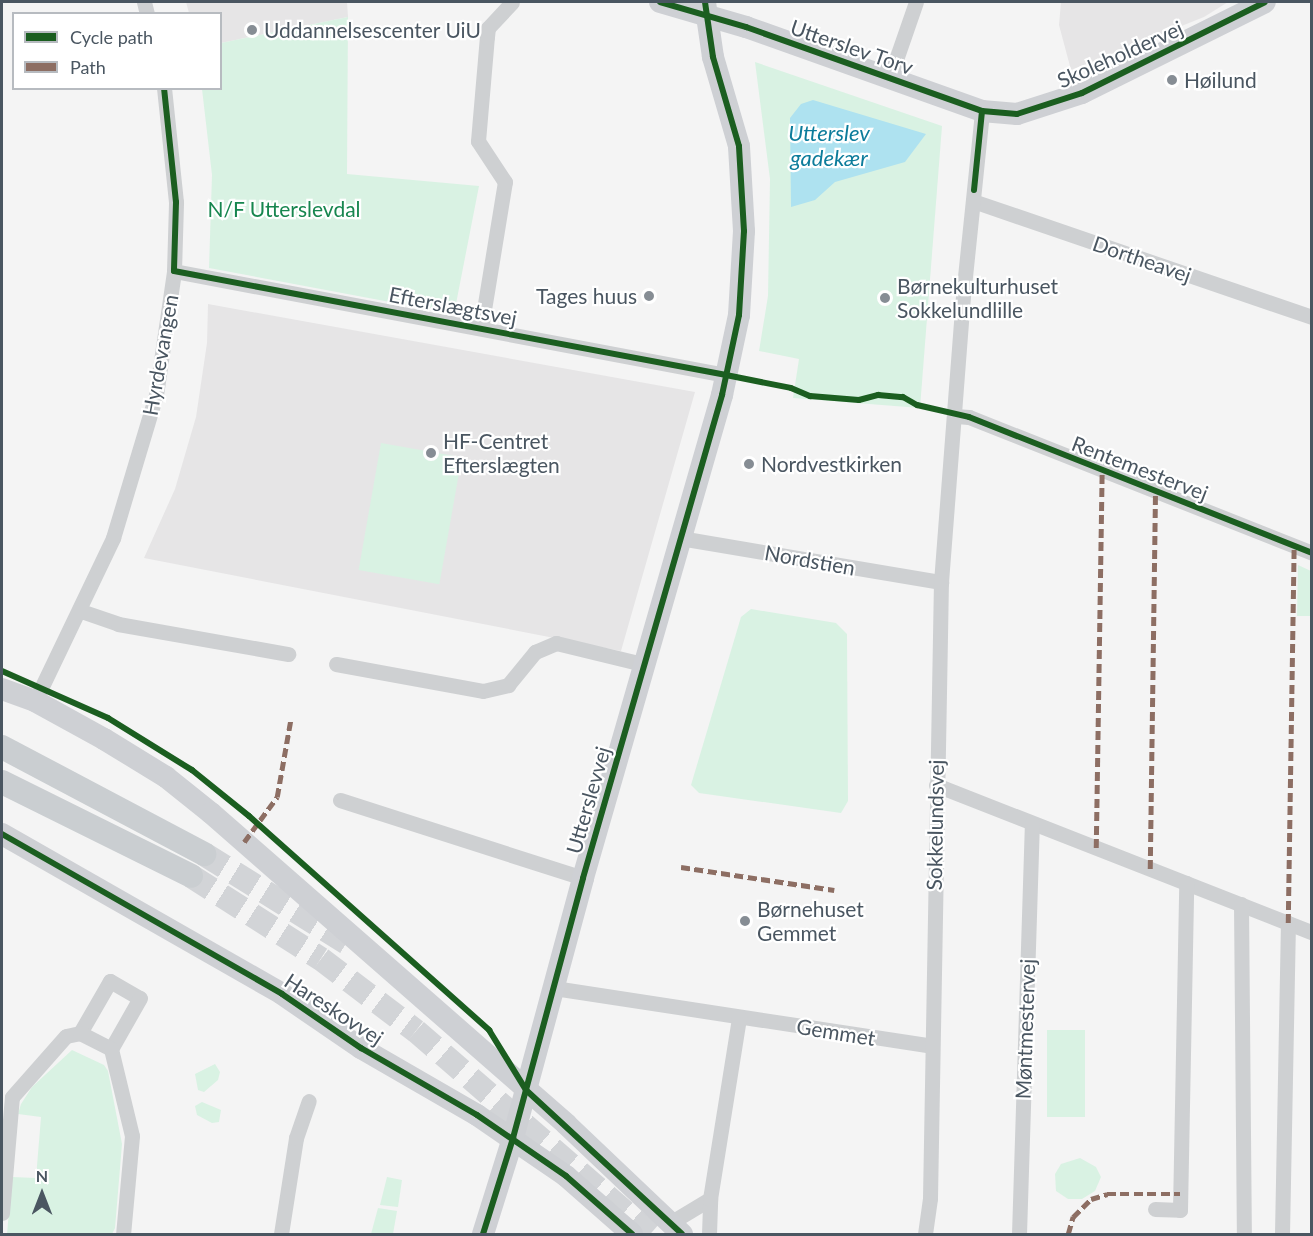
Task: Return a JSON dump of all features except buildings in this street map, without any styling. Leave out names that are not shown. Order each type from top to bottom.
[{"type":"main road","points":[[2,747],[204,854]]},
{"type":"main road","points":[[2,782],[191,876]]},
{"type":"street","name":"Efterslægtsvej","points":[[482,328],[506,182],[478,141],[487,37],[488,28],[512,2]]},
{"type":"street","name":"Utterslev Torv","points":[[660,2],[706,9],[982,111]]},
{"type":"street","points":[[890,77],[916,2]]},
{"type":"street","name":"Skoleholdervej","points":[[982,111],[1017,114],[1082,93],[1265,2]]},
{"type":"street","points":[[706,9],[713,57],[739,146],[742,185],[739,315],[726,375]]},
{"type":"street","name":"Hyrdevangen","points":[[35,701],[81,611],[114,538],[156,395],[174,271],[176,202],[170,114],[164,90]]},
{"type":"street","points":[[956,416],[982,111]]},
{"type":"street","name":"Dortheavej","points":[[973,201],[1311,317]]},
{"type":"street","name":"Efterslægtsvej","points":[[174,271],[726,375]]},
{"type":"street","name":"Utterslevvej","points":[[483,1234],[513,1138],[583,878],[726,375]]},
{"type":"street","name":"Rentemestervej","points":[[956,416],[969,417],[1311,553]]},
{"type":"street","name":"Sokkelundsvej","points":[[925,1234],[930,1198],[941,582],[956,416]]},
{"type":"street","name":"Nordstien","points":[[680,538],[941,582]]},
{"type":"street","points":[[81,611],[118,624],[288,654]]},
{"type":"street","points":[[336,664],[483,691],[508,685],[535,652],[556,643],[643,664]]},
{"type":"street","points":[[2,688],[35,701],[165,777],[211,813],[526,1090],[676,1229],[710,1199]]},
{"type":"street","points":[[936,785],[1311,932]]},
{"type":"street","name":"Utterslevvej","points":[[340,800],[583,878]]},
{"type":"street","name":"Møntmestervej","points":[[1019,1234],[1032,823]]},
{"type":"street","name":"Hareskovvej","points":[[2,834],[282,994],[361,1048],[513,1138],[566,1176],[632,1234]]},
{"type":"street","points":[[1155,1209],[1180,1210],[1186,883]]},
{"type":"street","points":[[1241,904],[1244,1234]]},
{"type":"street","points":[[1282,1234],[1288,923]]},
{"type":"street","points":[[80,1033],[110,981],[140,998],[111,1049],[133,1146],[123,1234]]},
{"type":"street","name":"Gemmet","points":[[554,988],[932,1046]]},
{"type":"street","points":[[709,1234],[710,1199],[739,1017]]},
{"type":"street","points":[[2,1213],[12,1097],[66,1036],[80,1033],[111,1049]]},
{"type":"street","points":[[281,1234],[296,1138],[309,1101]]},
{"type":"shaded area","name":"Uddannelsescenter UiU","points":[[186,2],[347,2],[348,17],[222,43],[222,12],[189,12]]},
{"type":"shaded area","points":[[1061,2],[1228,2],[1204,17],[1071,70],[1059,25]]},
{"type":"shaded area","name":"HF-Centret Efterslægten","points":[[208,304],[695,392],[621,651],[144,558],[175,489],[196,417],[207,343]]},
{"type":"green space","name":"N/F Utterslevdal","points":[[348,17],[347,174],[479,186],[454,314],[209,268],[212,175],[202,90],[222,90],[222,43]]},
{"type":"green space","points":[[755,62],[942,126],[920,408],[793,398],[799,359],[759,351],[768,296],[770,179]]},
{"type":"green space","points":[[381,443],[462,457],[439,584],[359,570]]},
{"type":"green space","points":[[1298,565],[1311,571],[1311,616],[1297,616]]},
{"type":"green space","points":[[751,609],[836,623],[847,634],[848,801],[841,813],[699,793],[691,785],[741,617]]},
{"type":"green space","points":[[1047,1030],[1085,1030],[1085,1117],[1047,1117]]},
{"type":"green space","points":[[72,1050],[104,1065],[108,1071],[122,1144],[115,1228],[112,1234],[7,1234],[12,1177],[36,1178],[41,1117],[18,1114],[21,1104],[32,1087]]},
{"type":"green space","points":[[215,1064],[220,1072],[218,1080],[204,1092],[198,1090],[195,1074]]},
{"type":"green space","points":[[202,1102],[221,1110],[219,1122],[212,1123],[197,1115],[195,1106]]},
{"type":"green space","points":[[1080,1158],[1096,1167],[1101,1177],[1095,1191],[1082,1199],[1068,1199],[1056,1191],[1055,1174],[1061,1164]]},
{"type":"green space","points":[[387,1177],[402,1180],[398,1207],[380,1205]]},
{"type":"green space","points":[[378,1208],[397,1211],[393,1234],[371,1234]]},
{"type":"water","name":"Utterslev gadekær","points":[[813,100],[926,134],[905,162],[835,182],[815,200],[791,207],[790,118],[801,104]]},
{"type":"tunnel","points":[[204,854],[347,943]]},
{"type":"tunnel","points":[[191,876],[321,959],[416,1031],[650,1234]]},
{"type":"marked path","points":[[1096,848],[1102,471]]},
{"type":"marked path","points":[[1150,869],[1155,491]]},
{"type":"marked path","points":[[1288,923],[1294,546]]},
{"type":"marked path","points":[[244,842],[277,797],[291,718]]},
{"type":"marked path","points":[[681,867],[834,890]]},
{"type":"marked path","points":[[1068,1234],[1073,1217],[1091,1199],[1107,1194],[1180,1194]]},
{"type":"cycle path","points":[[660,2],[746,27],[982,111],[1017,114],[1082,93],[1265,2]]},
{"type":"cycle path","points":[[483,1234],[513,1138],[583,878],[722,395],[739,315],[744,231],[739,146],[713,57],[705,2]]},
{"type":"cycle path","points":[[164,90],[176,202],[174,271],[726,375],[791,388],[810,396],[859,400],[878,395],[903,397],[917,405],[969,417],[1312,553]]},
{"type":"cycle path","points":[[974,190],[982,111]]},
{"type":"cycle path","points":[[2,671],[108,718],[192,770],[249,816],[489,1030],[526,1090],[682,1234]]},
{"type":"cycle path","points":[[2,834],[282,994],[361,1048],[477,1115],[566,1176],[632,1234]]},
{"type":"place","name":"Uddannelsescenter UiU","points":[[252,30]]},
{"type":"place","name":"Høilund","points":[[1172,80]]},
{"type":"place","name":"Tages huus","points":[[649,296]]},
{"type":"place","name":"Børnekulturhuset Sokkelundlille","points":[[885,298]]},
{"type":"place","name":"HF-Centret Efterslægten","points":[[431,453]]},
{"type":"place","name":"Nordvestkirken","points":[[749,464]]},
{"type":"place","name":"Børnehuset Gemmet","points":[[745,921]]}]
